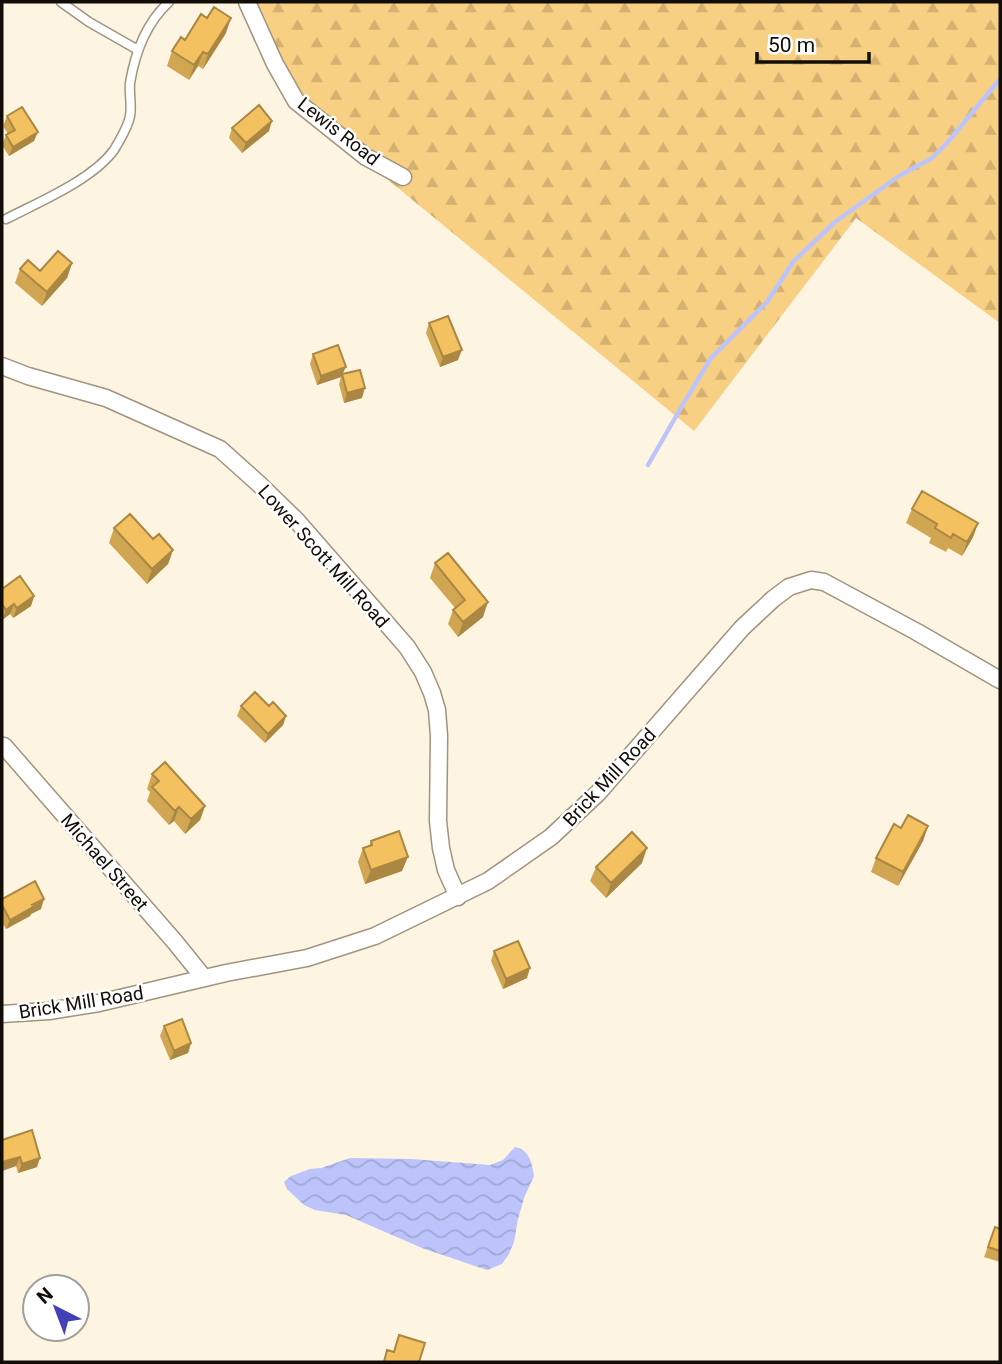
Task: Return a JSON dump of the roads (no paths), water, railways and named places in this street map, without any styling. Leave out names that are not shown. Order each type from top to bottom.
[{"type":"street","name":"Lewis Road","points":[[247,2],[275,64],[296,101],[366,157],[403,177]]},
{"type":"street","name":"Lower Scott Mill Road","points":[[2,366],[106,398],[220,449],[297,521],[407,647],[423,672],[437,710],[438,821],[441,848],[446,870],[458,897]]},
{"type":"street","name":"Brick Mill Road","points":[[2,1014],[49,1011],[99,1003],[204,978],[307,958],[375,936],[488,881],[551,837],[598,793],[742,628],[789,587],[811,580],[824,582],[1000,680]]},
{"type":"street","name":"Michael Street","points":[[4,746],[204,978]]},
{"type":"lane","points":[[61,2],[89,22],[138,50]]},
{"type":"lane","points":[[6,219],[90,175],[113,151],[131,114],[130,86],[139,43],[161,9],[169,2]]},
{"type":"water","points":[[515,1147],[529,1157],[534,1176],[524,1198],[509,1254],[502,1264],[487,1270],[422,1248],[346,1215],[315,1210],[304,1205],[287,1189],[284,1182],[291,1176],[310,1169],[350,1158],[490,1165],[503,1160]]},
{"type":"waterway","points":[[648,465],[711,358],[767,302],[793,262],[835,222],[899,176],[932,158],[1000,79]]}]
